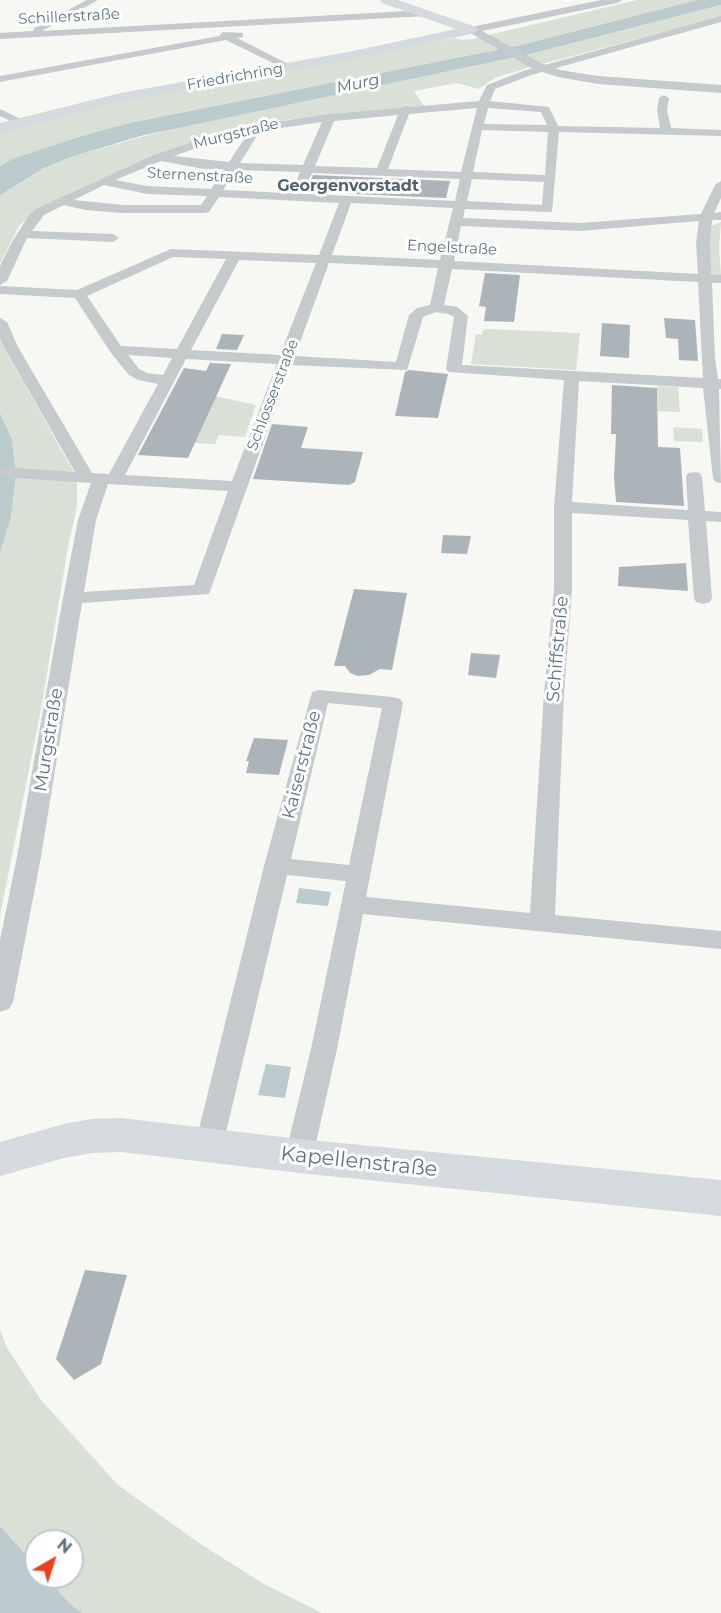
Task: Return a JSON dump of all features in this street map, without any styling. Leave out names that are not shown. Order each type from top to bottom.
[{"type":"main road","points":[[386,0],[471,30]]},
{"type":"main road","name":"Friedrichring","points":[[0,128],[121,97],[289,67],[471,30]]},
{"type":"main road","name":"Kapellenstraße","points":[[0,1159],[43,1146],[92,1136],[121,1135],[299,1156],[721,1198]]},
{"type":"street","points":[[10,44],[94,0]]},
{"type":"street","points":[[471,30],[616,0]]},
{"type":"street","name":"Schillerstraße","points":[[0,36],[312,21],[426,13]]},
{"type":"street","points":[[436,308],[483,104],[491,87],[538,66],[721,19]]},
{"type":"street","points":[[0,79],[312,21]]},
{"type":"street","points":[[10,25],[30,34]]},
{"type":"street","points":[[213,25],[216,31],[226,38],[289,67]]},
{"type":"street","points":[[471,30],[538,66],[581,78],[721,89]]},
{"type":"street","points":[[664,98],[662,110],[666,132]]},
{"type":"street","name":"Murgstraße","points":[[0,281],[20,238],[33,218],[62,201],[158,157],[258,126],[406,109],[483,104],[545,109],[554,129]]},
{"type":"street","points":[[381,172],[406,109]]},
{"type":"street","points":[[0,112],[19,122]]},
{"type":"street","points":[[295,198],[330,117]]},
{"type":"street","points":[[62,201],[85,206],[113,208],[205,209],[258,126]]},
{"type":"street","points":[[478,127],[721,134]]},
{"type":"street","points":[[158,157],[193,164],[551,179],[554,129]]},
{"type":"street","name":"Sternenstraße","points":[[103,181],[147,190],[548,209],[551,179]]},
{"type":"street","points":[[721,185],[706,216],[703,278],[716,383],[721,478]]},
{"type":"street","name":"Schlosserstraße","points":[[72,598],[202,590],[238,487],[346,200]]},
{"type":"street","points":[[457,222],[580,227],[721,216]]},
{"type":"street","points":[[0,241],[20,238],[113,238]]},
{"type":"street","name":"Engelstraße","points":[[79,294],[167,254],[181,252],[721,279]]},
{"type":"street","name":"Murgstraße","points":[[0,1002],[30,857],[87,520],[101,479],[166,381],[235,254]]},
{"type":"street","points":[[0,290],[79,294],[116,350],[137,375],[166,381]]},
{"type":"street","points":[[116,350],[402,367],[416,315],[436,308],[452,310],[461,316],[454,369],[716,383]]},
{"type":"street","points":[[0,322],[11,347],[101,479]]},
{"type":"street","name":"Schiffstraße","points":[[542,922],[554,693],[564,588],[563,507],[572,376]]},
{"type":"street","points":[[0,472],[238,487]]},
{"type":"street","points":[[694,477],[703,598]]},
{"type":"street","points":[[563,507],[721,517]]},
{"type":"street","name":"Kaiserstraße","points":[[209,1145],[319,696],[393,703],[324,1049],[299,1156]]},
{"type":"street","points":[[276,866],[359,874]]},
{"type":"street","points":[[353,904],[721,940]]},
{"type":"shaded area","points":[[637,0],[697,0],[517,46],[134,122],[12,159],[0,166],[0,131],[124,100],[455,38],[472,39]]},
{"type":"shaded area","points":[[721,5],[721,17],[527,68],[495,78],[478,89],[457,83],[414,91],[424,106],[285,120],[185,144],[154,156],[32,213],[19,226],[0,264],[0,195],[44,168],[71,157],[177,127],[530,54]]},
{"type":"shaded area","points":[[721,222],[719,249],[721,275],[709,273],[711,229],[712,226]]},
{"type":"shaded area","points":[[486,329],[580,333],[576,370],[471,364],[476,334],[482,335],[482,331]]},
{"type":"shaded area","points":[[0,340],[77,478],[77,506],[42,704],[0,916],[0,553],[11,517],[16,475],[12,440],[0,413]]},
{"type":"shaded area","points":[[657,386],[678,387],[680,412],[658,411]]},
{"type":"shaded area","points":[[214,396],[256,405],[245,437],[219,435],[215,444],[195,443]]},
{"type":"shaded area","points":[[673,427],[702,429],[703,442],[674,441]]},
{"type":"shaded area","points":[[0,1329],[6,1346],[41,1400],[118,1485],[202,1545],[264,1584],[322,1613],[83,1613],[69,1603],[57,1589],[84,1589],[84,1529],[24,1529],[24,1553],[0,1526]]},
{"type":"water","name":"Murg","points":[[697,0],[721,0],[721,5],[530,54],[144,135],[71,157],[44,168],[0,195],[0,166],[12,159],[82,136],[134,122],[517,46]]},
{"type":"water","points":[[0,413],[12,440],[16,475],[11,517],[0,553]]},
{"type":"water","points":[[299,888],[331,892],[328,906],[296,903]]},
{"type":"water","points":[[266,1064],[291,1067],[285,1098],[258,1095]]},
{"type":"water","points":[[0,1526],[24,1553],[24,1589],[57,1589],[69,1603],[83,1613],[0,1613]]},
{"type":"building","points":[[313,175],[450,181],[446,198],[306,192]]},
{"type":"building","points":[[485,273],[520,275],[514,322],[484,321],[486,307],[479,306]]},
{"type":"building","points":[[664,318],[695,320],[698,361],[679,360],[678,339],[666,338]]},
{"type":"building","points":[[602,323],[630,325],[629,358],[600,356]]},
{"type":"building","points":[[222,334],[244,335],[237,350],[216,349]]},
{"type":"building","points":[[210,363],[231,364],[188,458],[138,455],[184,368],[206,371]]},
{"type":"building","points":[[409,370],[448,374],[438,418],[395,416],[405,372]]},
{"type":"building","points":[[612,385],[657,388],[658,447],[680,448],[684,506],[616,502],[614,477],[616,434],[611,434]]},
{"type":"building","points":[[272,424],[308,427],[301,448],[363,452],[355,482],[349,485],[253,479]]},
{"type":"building","points":[[443,535],[471,536],[467,554],[441,553]]},
{"type":"building","points":[[686,563],[688,591],[618,586],[619,567]]},
{"type":"building","points":[[354,589],[407,593],[392,670],[380,669],[369,675],[358,676],[350,673],[345,666],[334,666]]},
{"type":"building","points":[[471,653],[500,655],[496,678],[468,675]]},
{"type":"building","points":[[254,738],[288,740],[279,775],[246,773],[249,761],[246,761]]},
{"type":"building","points":[[85,1270],[127,1275],[101,1364],[74,1380],[56,1359]]},
{"type":"district","name":"Georgenvorstadt","points":[[348,186]]}]
